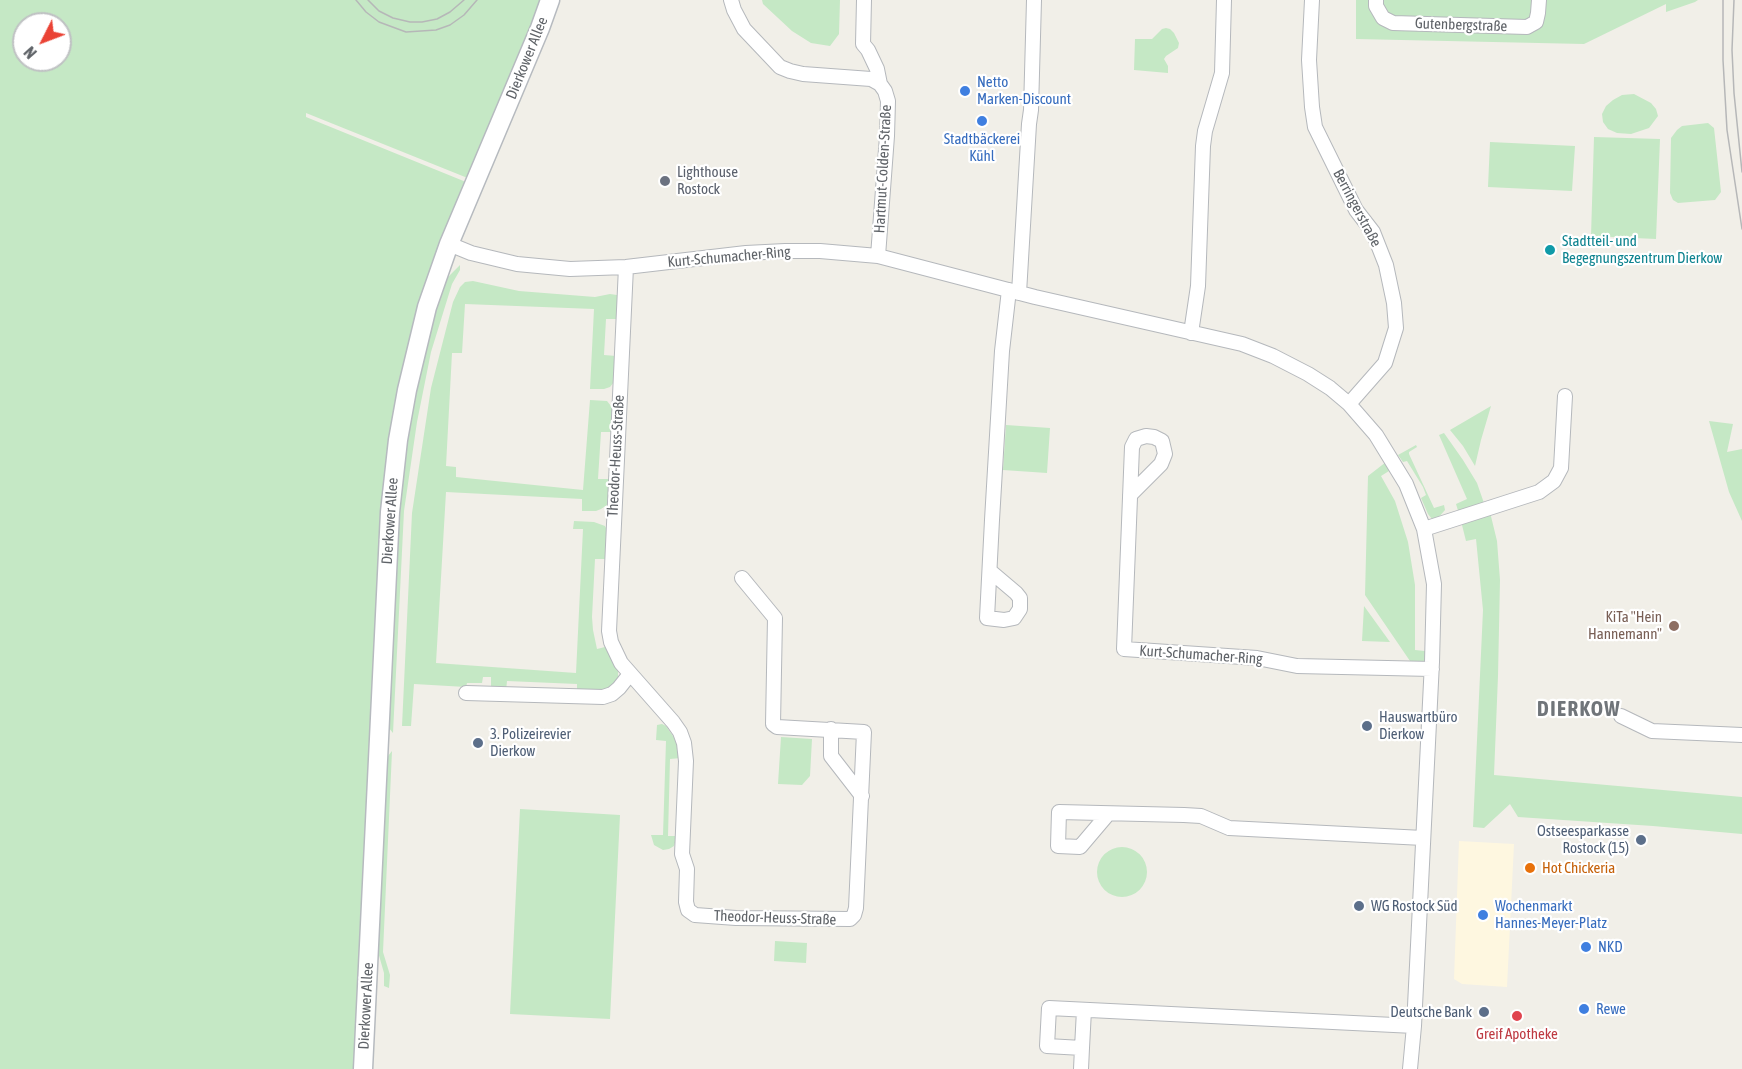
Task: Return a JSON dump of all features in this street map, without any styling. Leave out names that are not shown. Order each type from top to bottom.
[{"type":"main road","name":"Dierkower Allee","points":[[363,1069],[388,547],[393,476],[406,390],[434,284],[550,0]]},
{"type":"street","name":"Hartmut-Colden-Straße","points":[[731,0],[744,29],[780,67],[802,74],[861,77],[880,84]]},
{"type":"street","name":"Hartmut-Colden-Straße","points":[[864,0],[863,44],[877,69],[880,84],[888,101],[878,256]]},
{"type":"street","points":[[990,572],[1002,351],[1014,291],[1031,110],[1034,0]]},
{"type":"street","points":[[1191,333],[1198,286],[1203,146],[1205,131],[1222,73],[1224,0]]},
{"type":"street","name":"Berringerstraße","points":[[1312,0],[1309,60],[1315,127],[1356,210],[1373,232],[1386,265],[1394,303],[1396,328],[1385,363],[1349,404]]},
{"type":"street","name":"Gutenbergstraße","points":[[1376,0],[1376,6],[1383,18],[1394,23],[1527,27],[1536,22],[1539,0]]},
{"type":"street","name":"Kurt-Schumacher-Ring","points":[[449,244],[498,260],[542,268],[570,269],[626,267],[746,253],[785,251],[829,251],[878,256],[1014,291],[1242,344],[1273,356],[1308,374],[1349,404],[1376,435],[1406,484],[1425,529],[1434,584],[1432,669],[1410,1069]]},
{"type":"street","name":"Theodor-Heuss-Straße","points":[[626,267],[610,642],[615,654],[630,674],[674,722],[684,743],[686,761],[682,854],[687,869],[686,902],[688,910],[695,915],[736,918],[850,919],[856,908],[864,732],[777,727],[773,724],[775,618],[742,578]]},
{"type":"street","points":[[1425,529],[1539,492],[1554,481],[1561,468],[1565,396]]},
{"type":"street","name":"Kurt-Schumacher-Ring","points":[[1130,495],[1124,649],[1257,658],[1297,666],[1432,669]]},
{"type":"street","points":[[466,693],[603,697],[612,694],[630,674]]},
{"type":"street","points":[[1621,716],[1652,731],[1742,735]]},
{"type":"street","points":[[831,729],[831,756],[862,796]]},
{"type":"street","points":[[1108,814],[1201,816],[1228,828],[1423,838]]},
{"type":"street","points":[[1082,1048],[1047,1046],[1049,1008],[1414,1026]]},
{"type":"street","points":[[1081,1069],[1084,1010]]},
{"type":"shaded area","name":"Wochenmarkt Hannes-Meyer-Platz","points":[[1459,841],[1514,844],[1507,987],[1462,984],[1454,979]]},
{"type":"green space","points":[[0,0],[550,0],[475,181],[306,113],[306,117],[466,182],[437,249],[412,327],[394,419],[355,1069],[0,1069]]},
{"type":"green space","points":[[762,0],[840,0],[839,34],[830,46],[811,43],[792,31],[763,4]]},
{"type":"green space","points":[[1356,0],[1698,0],[1666,12],[1666,4],[1584,44],[1356,39]]},
{"type":"green space","points":[[1166,28],[1174,33],[1179,43],[1178,48],[1164,59],[1168,66],[1168,73],[1134,70],[1135,39],[1152,39]]},
{"type":"green space","points":[[1634,94],[1651,103],[1658,116],[1649,128],[1631,134],[1617,133],[1608,129],[1603,122],[1602,114],[1606,106],[1622,95]]},
{"type":"green space","points":[[1708,123],[1714,128],[1721,192],[1715,200],[1678,203],[1673,200],[1670,193],[1671,138],[1682,126]]},
{"type":"green space","points":[[1594,137],[1660,139],[1656,239],[1591,236]]},
{"type":"green space","points":[[1490,142],[1575,146],[1572,191],[1488,187]]},
{"type":"green space","points":[[460,265],[431,352],[417,422],[404,511],[393,733],[388,727],[399,509],[410,420],[425,348],[446,279]]},
{"type":"green space","points":[[473,281],[519,291],[595,297],[617,295],[618,319],[606,319],[604,355],[616,356],[614,382],[610,387],[604,389],[590,389],[594,309],[465,304],[462,353],[452,353],[446,466],[456,467],[456,477],[583,490],[590,400],[607,401],[613,411],[612,432],[601,432],[598,479],[610,479],[609,498],[607,505],[601,509],[582,511],[582,499],[446,492],[436,663],[576,673],[583,529],[573,529],[574,521],[594,522],[605,526],[608,532],[606,559],[595,559],[593,630],[597,649],[605,647],[618,671],[618,679],[613,688],[605,693],[577,694],[577,684],[507,681],[506,691],[491,689],[491,677],[483,677],[482,683],[467,683],[466,687],[414,684],[411,726],[402,726],[412,513],[431,388],[453,302],[460,287],[465,282]]},
{"type":"green space","points":[[1491,406],[1481,440],[1475,466],[1450,430]]},
{"type":"green space","points":[[1709,421],[1733,424],[1727,452],[1742,449],[1742,521],[1729,492]]},
{"type":"green space","points":[[1006,425],[1050,428],[1047,473],[1003,470]]},
{"type":"green space","points":[[1444,433],[1477,483],[1485,506],[1459,514],[1456,504],[1467,499],[1439,435]]},
{"type":"green space","points":[[1416,445],[1417,447],[1409,454],[1434,508],[1444,505],[1445,510],[1438,518],[1432,519],[1428,514],[1421,498],[1426,495],[1423,487],[1407,461],[1403,462],[1398,455]]},
{"type":"green space","points":[[1386,462],[1389,471],[1381,476],[1395,501],[1408,542],[1415,585],[1415,650],[1425,651],[1425,662],[1410,661],[1365,595],[1368,476]]},
{"type":"green space","points":[[1489,508],[1497,541],[1500,580],[1494,775],[1742,797],[1742,834],[1518,817],[1510,804],[1484,828],[1473,827],[1483,610],[1476,539],[1466,541],[1460,517]]},
{"type":"green space","points":[[1364,606],[1390,642],[1362,641]]},
{"type":"green space","points":[[662,724],[673,736],[679,747],[681,758],[670,759],[668,836],[677,836],[674,846],[663,850],[654,845],[651,835],[663,835],[666,741],[656,740],[657,725]]},
{"type":"green space","points":[[781,737],[812,739],[810,776],[802,785],[778,784]]},
{"type":"green space","points":[[392,751],[383,952],[390,975],[389,988],[384,986],[384,973],[378,952],[386,762]]},
{"type":"green space","points":[[520,809],[620,815],[610,1019],[510,1014]]},
{"type":"green space","points":[[1127,847],[1140,854],[1146,862],[1146,882],[1140,890],[1132,896],[1117,897],[1104,890],[1098,882],[1097,867],[1104,854],[1112,848]]},
{"type":"green space","points":[[775,941],[807,943],[806,963],[774,961]]},
{"type":"tram line","points":[[356,0],[379,22],[406,32],[436,30],[450,25],[464,15],[477,0]]},
{"type":"tram line","points":[[368,0],[379,11],[393,18],[410,22],[437,19],[464,0]]},
{"type":"tram line","points":[[1723,0],[1723,60],[1727,130],[1742,229]]},
{"type":"tram line","points":[[1734,0],[1732,50],[1742,172]]},
{"type":"place","name":"Netto Marken-Discount","points":[[965,91]]},
{"type":"place","name":"Stadtbäckerei Kühl","points":[[982,121]]},
{"type":"place","name":"Lighthouse Rostock","points":[[665,181]]},
{"type":"place","name":"Stadtteil- und Begegnungszentrum Dierkow","points":[[1550,250]]},
{"type":"place","name":"KiTa \"Hein Hannemann\"","points":[[1674,626]]},
{"type":"place","name":"Hauswartbüro Dierkow","points":[[1367,726]]},
{"type":"place","name":"3. Polizeirevier Dierkow","points":[[478,743]]},
{"type":"place","name":"Ostseesparkasse Rostock (15)","points":[[1641,840]]},
{"type":"place","name":"Hot Chickeria","points":[[1530,868]]},
{"type":"place","name":"WG Rostock Süd","points":[[1359,906]]},
{"type":"place","name":"Wochenmarkt Hannes-Meyer-Platz","points":[[1483,915]]},
{"type":"place","name":"NKD","points":[[1586,947]]},
{"type":"place","name":"Rewe","points":[[1584,1009]]},
{"type":"place","name":"Deutsche Bank","points":[[1484,1012]]},
{"type":"place","name":"Greif Apotheke","points":[[1517,1016]]},
{"type":"district","name":"DIERKOW","points":[[1579,709]]}]
